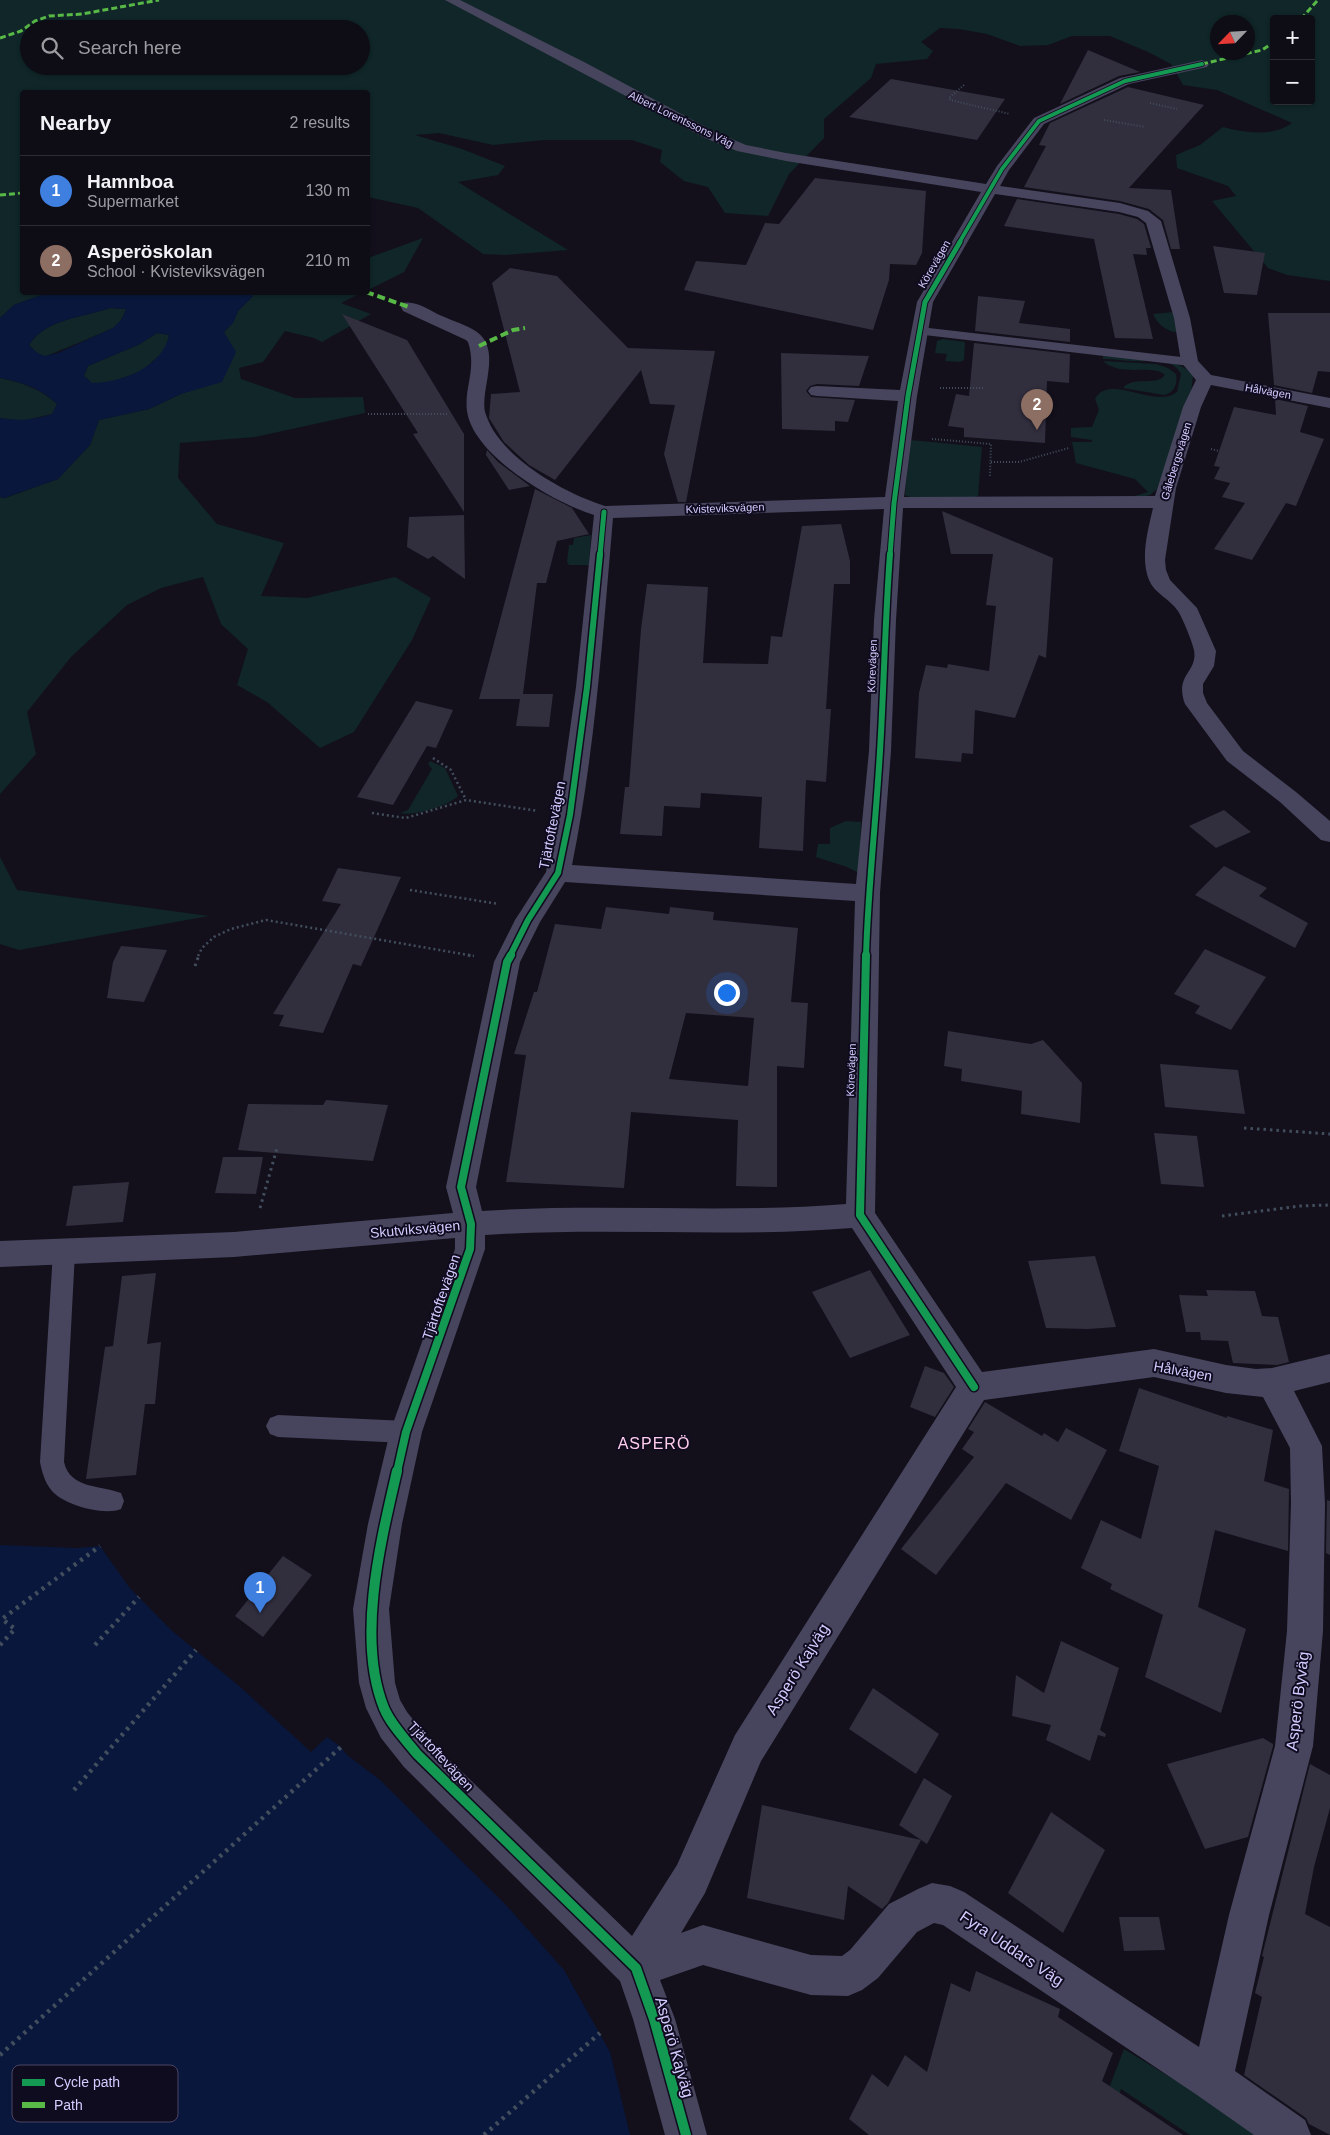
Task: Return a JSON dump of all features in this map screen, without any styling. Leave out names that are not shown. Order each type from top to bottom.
[{"type":"street","name":"Albert Lorentssons Väg","points":[[451,0],[728,143],[786,158],[990,188]]},
{"type":"street","name":"Körevägen","points":[[860,1215],[868,893],[880,751],[885,620],[894,503],[908,392],[925,302],[990,188],[1016,149],[1039,121],[1125,81],[1202,64]]},
{"type":"street","points":[[990,188],[1120,208],[1149,218],[1153,222],[1182,318],[1190,362],[1205,379]]},
{"type":"street","points":[[409,307],[468,334],[478,342],[480,350],[476,413]]},
{"type":"street","name":"Hålvägen","points":[[1205,379],[1330,403]]},
{"type":"street","name":"Gålebergsvägen","points":[[1205,379],[1192,407],[1162,502],[1156,570],[1160,582],[1187,608],[1205,651],[1203,666],[1192,684],[1192,693],[1196,704],[1235,756],[1288,797],[1330,834]]},
{"type":"street","points":[[817,391],[908,392]]},
{"type":"street","name":"Kvisteviksvägen","points":[[476,413],[494,445],[525,473],[591,509],[604,512],[894,503],[1162,502]]},
{"type":"street","name":"Tjärtoftevägen","points":[[604,512],[588,677],[570,815],[558,873],[535,910],[507,962],[462,1187],[471,1224],[470,1249],[443,1332],[406,1432],[385,1524],[371,1609],[377,1683],[384,1708],[394,1725],[417,1754],[636,1968]]},
{"type":"street","points":[[558,873],[868,893]]},
{"type":"street","points":[[860,1215],[916,1303],[974,1387]]},
{"type":"street","name":"Skutviksvägen","points":[[0,1254],[310,1239],[471,1224],[626,1219],[809,1220],[860,1215]]},
{"type":"street","name":"Hålvägen","points":[[974,1387],[1154,1363],[1226,1379],[1256,1383],[1272,1382],[1330,1368]]},
{"type":"street","name":"Asperö Byväg","points":[[1212,2080],[1249,1915],[1294,1746],[1305,1631],[1308,1504],[1306,1446],[1272,1382]]},
{"type":"street","name":"Asperö Kajväg","points":[[686,2135],[654,2020],[636,1968],[691,1879],[748,1748],[974,1387]]},
{"type":"street","name":"Fyra Uddars Väg","points":[[636,1968],[703,1945],[811,1975],[848,1976],[864,1964],[904,1918],[932,1903],[950,1906],[1212,2080],[1290,2135]]},
{"type":"lane","points":[[920,331],[1190,362]]},
{"type":"lane","points":[[64,1252],[52,1467],[60,1484],[78,1496],[112,1501]]},
{"type":"lane","points":[[278,1426],[406,1432]]},
{"type":"path","points":[[964,85],[950,100],[1039,121]]},
{"type":"path","points":[[908,392],[985,388]]},
{"type":"path","points":[[368,414],[476,413]]},
{"type":"path","points":[[903,436],[991,444],[990,502]]},
{"type":"path","points":[[991,462],[1018,462],[1069,448]]},
{"type":"path","points":[[432,758],[451,770],[466,800]]},
{"type":"path","points":[[372,813],[406,818],[466,800],[570,815]]},
{"type":"path","points":[[410,890],[535,910]]},
{"type":"path","points":[[195,966],[202,947],[211,939],[245,924],[266,920],[275,920],[507,962]]},
{"type":"path","points":[[1244,1128],[1330,1134]]},
{"type":"path","points":[[250,1242],[277,1148]]},
{"type":"path","points":[[1222,1216],[1300,1206],[1330,1205]]},
{"type":"path","points":[[0,1645],[15,1629],[2,1618],[100,1546]]},
{"type":"path","points":[[95,1645],[139,1597]]},
{"type":"path","points":[[74,1790],[196,1650]]},
{"type":"path","points":[[0,2055],[341,1747]]},
{"type":"path","points":[[484,2135],[600,2033]]},
{"type":"green space","points":[[0,0],[1330,0],[1330,281],[1287,275],[1268,268],[1212,201],[1236,196],[1228,186],[1177,168],[1176,155],[1200,145],[1223,127],[1241,131],[1267,132],[1292,123],[1217,90],[1183,85],[1171,64],[1110,36],[1072,36],[1048,45],[1020,46],[987,34],[940,28],[921,42],[933,51],[927,59],[876,64],[871,78],[824,119],[824,138],[789,174],[768,216],[725,213],[708,187],[684,181],[660,162],[662,150],[632,140],[544,140],[493,145],[439,133],[415,135],[462,149],[505,166],[498,175],[458,182],[568,250],[505,255],[483,254],[418,208],[370,197],[370,90],[20,90],[20,295],[42,295],[14,305],[0,318]]},
{"type":"green space","points":[[423,238],[404,272],[370,289],[370,257]]},
{"type":"green space","points":[[252,295],[357,295],[341,303],[371,314],[322,342],[314,338],[285,331],[263,362],[239,368],[241,379],[295,398],[363,397],[365,413],[255,437],[180,443],[178,478],[217,524],[284,543],[261,596],[307,598],[395,577],[431,598],[412,640],[354,732],[320,748],[267,702],[237,685],[248,649],[221,624],[203,577],[161,588],[127,605],[71,657],[27,712],[36,754],[0,794],[0,497],[5,498],[58,479],[90,445],[99,420],[149,409],[181,394],[224,332],[233,323],[238,311],[253,296]]},
{"type":"green space","points":[[110,308],[126,309],[121,320],[113,328],[45,356],[29,345],[36,336],[55,324]]},
{"type":"green space","points":[[1174,312],[1178,332],[1170,331],[1163,327],[1153,314]]},
{"type":"green space","points":[[157,333],[169,335],[166,349],[142,371],[109,383],[92,383],[84,376],[88,366],[140,344]]},
{"type":"green space","points":[[943,339],[965,342],[964,360],[960,362],[945,361],[947,354],[935,353],[937,341]]},
{"type":"green space","points":[[1103,355],[1164,360],[1186,368],[1193,375],[1191,394],[1157,489],[1150,495],[1133,499],[1005,498],[1131,497],[1148,492],[1135,479],[1076,463],[1072,442],[1092,442],[1092,440],[1071,437],[1071,428],[1092,427],[1099,410],[1095,399],[1102,392],[1111,389],[1157,397],[1168,396],[1177,392],[1181,374],[1172,365],[1167,363],[1103,359]]},
{"type":"green space","points":[[1103,361],[1156,364],[1168,368],[1176,374],[1176,385],[1173,390],[1164,395],[1123,388],[1133,382],[1156,380],[1165,375],[1152,370],[1119,369]]},
{"type":"green space","points":[[0,378],[23,384],[44,394],[57,404],[52,414],[22,421],[0,418]]},
{"type":"green space","points":[[910,440],[982,447],[978,496],[974,498],[912,498],[905,495]]},
{"type":"green space","points":[[591,535],[589,565],[569,565],[567,562],[569,545],[573,545],[574,538]]},
{"type":"green space","points":[[430,761],[445,768],[458,796],[447,803],[431,809],[414,813],[400,813],[408,810],[432,769],[428,764]]},
{"type":"green space","points":[[846,821],[861,822],[859,873],[816,857],[818,844],[830,844],[830,828]]},
{"type":"green space","points":[[0,857],[17,890],[209,916],[19,950],[0,944]]},
{"type":"green space","points":[[1124,2049],[1255,2129],[1254,2135],[1190,2135],[1121,2089],[1106,2135],[1091,2135]]},
{"type":"water","points":[[42,295],[253,296],[238,311],[233,323],[224,332],[236,352],[222,382],[181,394],[149,409],[99,420],[90,445],[58,479],[4,498],[0,497],[0,418],[20,420],[39,418],[52,414],[57,404],[51,398],[30,386],[0,378],[0,318],[14,305]],"holes":[[[110,308],[126,309],[122,319],[113,328],[58,353],[44,356],[36,352],[29,345],[36,336],[55,324]],[[157,333],[169,335],[159,356],[139,371],[115,380],[103,382],[92,383],[84,376],[88,366],[140,344]]]},
{"type":"water","points":[[0,1545],[77,1548],[100,1546],[129,1587],[171,1630],[238,1685],[311,1752],[327,1737],[380,1780],[506,1905],[564,1970],[610,2052],[630,2135],[0,2135]]},
{"type":"building","points":[[1088,50],[1140,72],[1119,76],[1060,104]]},
{"type":"building","points":[[891,79],[1005,99],[977,140],[849,117]]},
{"type":"building","points":[[1128,87],[1204,105],[1129,188],[1171,190],[1180,249],[1171,249],[1163,220],[1149,209],[1120,201],[1024,187],[1046,146],[1039,145],[1050,123]]},
{"type":"building","points":[[815,178],[926,191],[922,253],[916,265],[890,264],[889,280],[873,330],[684,290],[696,261],[746,265],[765,223],[779,224]]},
{"type":"building","points":[[1017,199],[1119,214],[1137,219],[1144,224],[1151,248],[1146,248],[1147,255],[1133,254],[1153,339],[1115,338],[1094,239],[1004,226]]},
{"type":"building","points":[[1213,246],[1265,253],[1257,295],[1224,293]]},
{"type":"building","points":[[510,268],[557,276],[628,348],[715,351],[686,502],[678,502],[664,454],[675,405],[650,404],[641,370],[555,480],[529,465],[504,442],[489,418],[491,394],[520,392],[492,283]]},
{"type":"building","points":[[978,296],[1025,301],[1019,323],[1070,329],[1070,342],[975,331]]},
{"type":"building","points":[[1268,313],[1330,313],[1330,372],[1318,371],[1312,393],[1274,385]]},
{"type":"building","points":[[342,314],[407,340],[464,434],[464,512],[413,434],[418,433]]},
{"type":"building","points":[[974,343],[1070,354],[1069,383],[1047,381],[1045,443],[964,437],[964,428],[948,426],[956,394],[969,396]]},
{"type":"building","points":[[781,353],[869,356],[859,386],[817,384],[810,386],[806,391],[811,397],[855,400],[848,422],[835,421],[835,431],[782,429]]},
{"type":"building","points":[[1275,399],[1308,406],[1300,432],[1324,439],[1296,506],[1286,503],[1252,560],[1214,549],[1245,503],[1222,497],[1230,483],[1214,479],[1220,467],[1214,466],[1234,407],[1276,415]]},
{"type":"building","points":[[487,450],[498,462],[530,486],[509,490],[486,455]]},
{"type":"building","points":[[535,489],[572,508],[589,534],[557,541],[546,583],[537,583],[523,694],[553,694],[549,727],[516,726],[520,699],[479,699]]},
{"type":"building","points":[[942,511],[1053,558],[1046,658],[1039,655],[1015,718],[975,710],[973,754],[962,753],[961,762],[915,758],[919,693],[926,665],[947,668],[948,664],[989,671],[996,606],[986,605],[993,554],[951,554]]},
{"type":"building","points":[[464,515],[465,579],[433,556],[428,559],[407,547],[409,517]]},
{"type":"building","points":[[841,524],[850,561],[850,584],[834,584],[826,709],[831,709],[826,782],[806,780],[803,851],[759,848],[762,797],[701,793],[700,808],[664,806],[662,836],[620,834],[625,787],[629,787],[641,629],[647,584],[708,587],[703,663],[768,664],[771,636],[782,637],[802,526]]},
{"type":"building","points":[[416,701],[453,710],[436,748],[427,746],[393,805],[357,797]]},
{"type":"building","points":[[1224,810],[1251,832],[1216,848],[1189,826]]},
{"type":"building","points":[[1224,866],[1267,888],[1259,896],[1308,923],[1295,948],[1195,895]]},
{"type":"building","points":[[338,868],[401,877],[361,966],[353,964],[323,1033],[279,1026],[284,1015],[273,1014],[341,904],[322,901]]},
{"type":"building","points":[[606,907],[669,914],[670,907],[714,912],[713,920],[798,928],[791,1002],[808,1003],[804,1068],[777,1066],[777,1187],[736,1186],[738,1120],[631,1112],[624,1188],[506,1182],[526,1055],[514,1054],[534,992],[537,992],[555,924],[601,929]],"holes":[[[686,1013],[754,1018],[748,1086],[669,1079]]]},
{"type":"building","points":[[121,946],[167,950],[144,1002],[107,998],[113,962]]},
{"type":"building","points":[[1205,949],[1266,977],[1231,1030],[1195,1013],[1200,1006],[1174,994]]},
{"type":"building","points":[[948,1031],[1031,1044],[1043,1040],[1082,1083],[1080,1123],[1021,1114],[1022,1091],[961,1081],[962,1069],[944,1066]]},
{"type":"building","points":[[1160,1064],[1238,1070],[1245,1114],[1165,1107]]},
{"type":"building","points":[[326,1100],[388,1105],[373,1161],[238,1150],[248,1104],[323,1105]]},
{"type":"building","points":[[1154,1133],[1197,1136],[1204,1187],[1161,1184]]},
{"type":"building","points":[[223,1157],[263,1157],[256,1194],[215,1193]]},
{"type":"building","points":[[129,1182],[123,1222],[66,1226],[73,1186]]},
{"type":"building","points":[[1095,1256],[1116,1327],[1088,1329],[1046,1328],[1028,1261]]},
{"type":"building","points":[[870,1270],[910,1335],[850,1358],[812,1292]]},
{"type":"building","points":[[156,1273],[147,1344],[161,1342],[155,1404],[145,1404],[136,1475],[86,1479],[105,1347],[113,1346],[122,1276]]},
{"type":"building","points":[[1206,1290],[1255,1291],[1262,1316],[1278,1317],[1289,1362],[1277,1365],[1233,1363],[1228,1341],[1201,1340],[1200,1332],[1186,1332],[1179,1295],[1208,1296]]},
{"type":"building","points":[[925,1366],[944,1373],[954,1387],[935,1417],[910,1407]]},
{"type":"building","points":[[1139,1388],[1227,1418],[1227,1416],[1273,1430],[1264,1481],[1289,1489],[1288,1551],[1215,1530],[1198,1607],[1246,1629],[1221,1713],[1145,1677],[1163,1615],[1110,1589],[1112,1584],[1081,1568],[1101,1520],[1141,1539],[1159,1466],[1119,1451]]},
{"type":"building","points":[[985,1402],[1042,1436],[1044,1433],[1058,1442],[1066,1428],[1107,1450],[1071,1520],[1006,1483],[936,1575],[901,1549],[974,1457],[962,1449],[974,1432],[968,1429]]},
{"type":"building","points":[[1327,1500],[1330,1501],[1330,1555],[1326,1553]]},
{"type":"building","points":[[283,1556],[312,1575],[263,1637],[235,1616]]},
{"type":"building","points":[[1061,1641],[1119,1668],[1100,1730],[1106,1734],[1105,1737],[1098,1735],[1090,1761],[1046,1740],[1051,1725],[1012,1716],[1016,1675],[1044,1693]]},
{"type":"building","points":[[873,1688],[939,1734],[916,1774],[849,1729]]},
{"type":"building","points":[[1263,1738],[1273,1744],[1273,1746],[1248,1837],[1205,1849],[1167,1764]]},
{"type":"building","points":[[1310,1764],[1330,1775],[1330,1808],[1314,1867],[1305,1914],[1330,1927],[1330,2135],[1309,2124],[1306,2118],[1244,2075],[1262,1997],[1255,1993],[1264,1957],[1262,1956]]},
{"type":"building","points":[[924,1778],[952,1796],[927,1844],[899,1825]]},
{"type":"building","points":[[762,1805],[921,1840],[888,1903],[882,1909],[848,1886],[844,1920],[747,1898]]},
{"type":"building","points":[[1051,1812],[1105,1850],[1063,1933],[1008,1893]]},
{"type":"building","points":[[1119,1917],[1159,1917],[1165,1950],[1124,1951]]},
{"type":"building","points":[[976,1971],[1060,2009],[1058,2017],[1113,2053],[1102,2081],[1183,2135],[869,2135],[849,2119],[872,2074],[888,2087],[905,2055],[927,2072],[951,1983],[970,1992]]},
{"type":"marked path","points":[[38,20],[49,16],[82,14],[159,0]]},
{"type":"marked path","points":[[1305,15],[1318,0]]},
{"type":"marked path","points":[[0,38],[20,31]]},
{"type":"marked path","points":[[1202,64],[1262,50],[1270,45]]},
{"type":"marked path","points":[[0,195],[20,193]]},
{"type":"marked path","points":[[370,293],[409,307]]},
{"type":"marked path","points":[[479,346],[513,330],[525,328]]},
{"type":"cycle path","points":[[974,1387],[860,1215],[868,893],[880,751],[885,620],[894,503],[908,396],[925,302],[1002,169],[1039,121],[1125,81],[1202,64]]},
{"type":"cycle path","points":[[604,512],[587,687],[570,815],[558,873],[528,920],[507,962],[461,1187],[471,1224],[470,1249],[406,1432],[385,1524],[371,1609],[373,1652],[377,1683],[384,1708],[394,1725],[417,1754],[636,1968],[654,2019],[686,2135]]},
{"type":"place","name":"Asperöskolan","points":[[1037,430]]},
{"type":"place","name":"Hamnboa","points":[[260,1613]]},
{"type":"district","name":"ASPERÖ","points":[[654,1443]]}]
